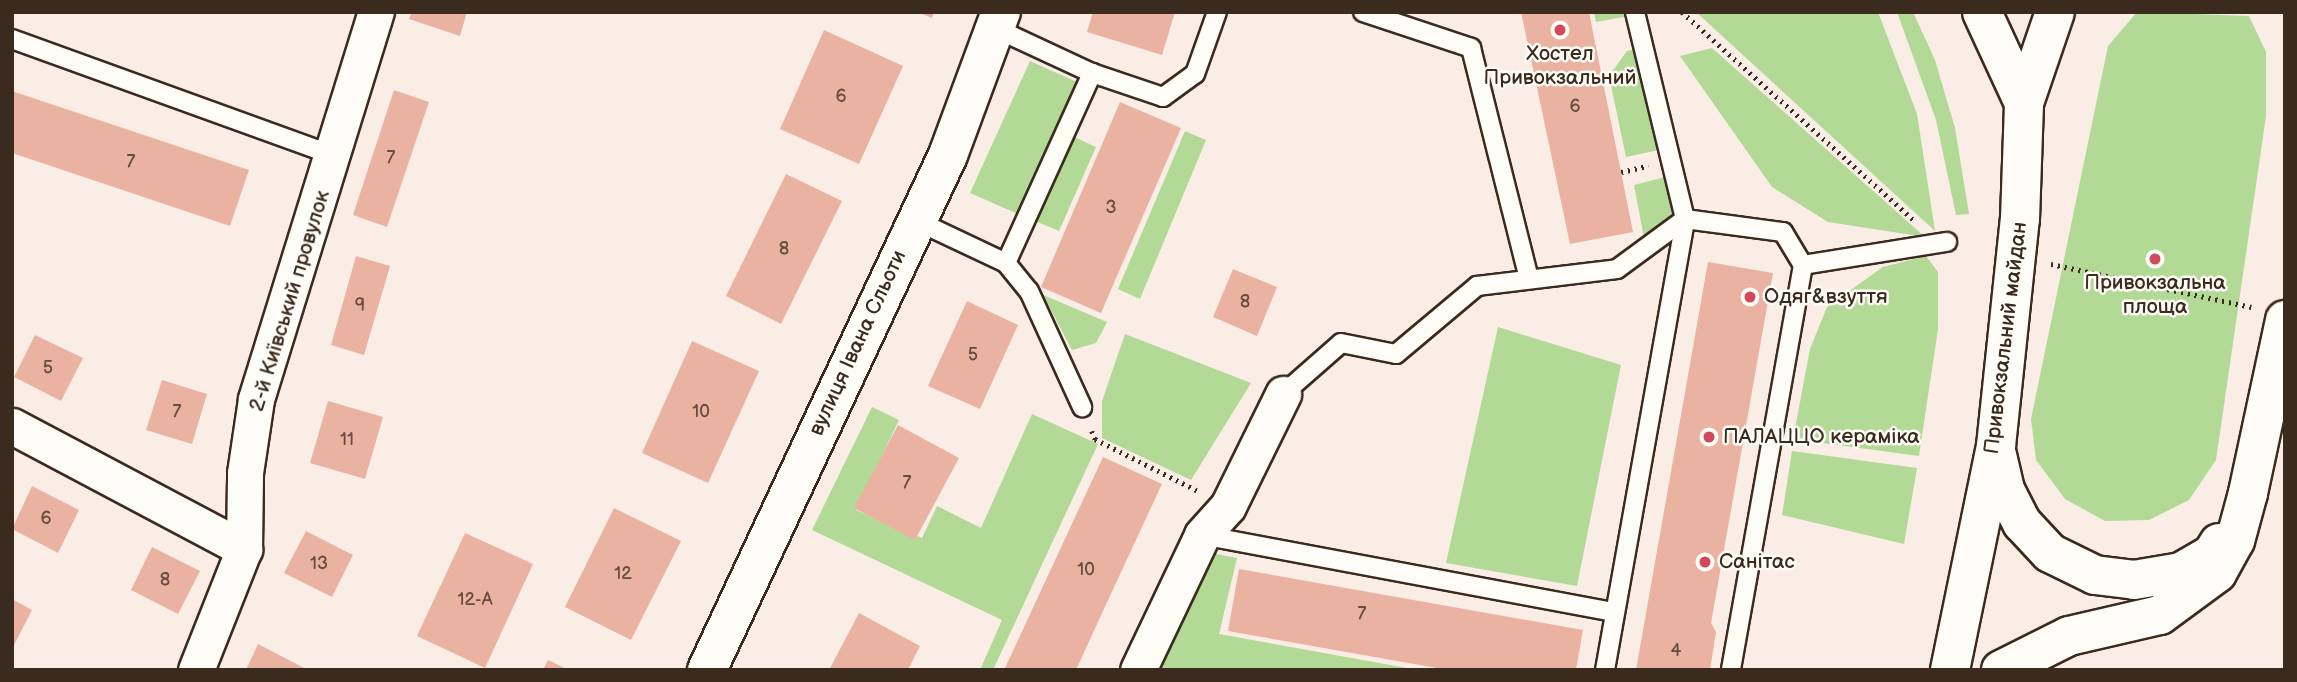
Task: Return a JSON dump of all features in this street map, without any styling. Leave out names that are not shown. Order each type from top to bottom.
[{"type":"main road","name":"Привокзальний майдан","points":[[1950,670],[1996,446],[2017,257],[2024,103],[1982,12]]},
{"type":"main road","points":[[2024,103],[2055,12]]},
{"type":"main road","name":"вулиця Івана Сльоти","points":[[708,670],[915,220],[948,155],[998,20]]},
{"type":"main road","points":[[2001,670],[2069,636],[2160,615],[2193,596],[2217,573],[2235,541],[2248,493],[2271,314]]},
{"type":"main road","points":[[1996,446],[2005,490],[2022,523],[2050,553],[2095,575],[2134,580],[2181,572],[2212,554],[2248,493]]},
{"type":"street","name":"2-й Київський провулок","points":[[196,670],[244,549],[245,473],[256,399],[335,156],[376,12]]},
{"type":"street","points":[[1138,670],[1202,535],[1228,506],[1283,394]]},
{"type":"street","points":[[12,426],[244,549]]},
{"type":"lane","points":[[998,20],[1092,73],[1163,97],[1195,74],[1217,12]]},
{"type":"lane","points":[[1363,12],[1471,48],[1529,279]]},
{"type":"lane","points":[[1605,670],[1685,219],[1635,12]]},
{"type":"lane","points":[[12,39],[335,156]]},
{"type":"lane","points":[[1006,263],[1092,73]]},
{"type":"lane","points":[[1283,394],[1341,343],[1396,354],[1477,286],[1617,269],[1685,219],[1783,232],[1803,265],[1731,670]]},
{"type":"lane","points":[[915,220],[1006,263],[1029,291],[1082,407]]},
{"type":"lane","points":[[1803,265],[1944,243]]},
{"type":"lane","points":[[1202,535],[1614,612]]},
{"type":"path","points":[[1682,12],[1944,243]]},
{"type":"path","points":[[2017,257],[2271,314]]},
{"type":"path","points":[[1082,407],[1096,439],[1228,506]]},
{"type":"green space","points":[[1594,12],[1628,12],[1629,16],[1596,22]]},
{"type":"green space","points":[[1696,12],[1878,12],[1917,114],[1935,231]]},
{"type":"green space","points":[[1897,12],[1913,12],[1935,60],[1955,128],[1969,214],[1956,215],[1936,120]]},
{"type":"green space","points":[[2137,12],[2249,16],[2266,52],[2266,116],[2216,460],[2189,500],[2149,520],[2105,521],[2065,499],[2036,460],[2031,419],[2108,46]]},
{"type":"green space","points":[[1712,48],[1925,237],[1828,222],[1772,187],[1680,56]]},
{"type":"green space","points":[[1637,49],[1659,150],[1626,157],[1609,76],[1627,51]]},
{"type":"green space","points":[[1030,61],[1077,82],[1018,214],[970,193]]},
{"type":"green space","points":[[1185,131],[1206,140],[1140,299],[1118,289]]},
{"type":"green space","points":[[1072,136],[1096,147],[1059,231],[1035,221]]},
{"type":"green space","points":[[1665,177],[1674,219],[1644,238],[1634,185]]},
{"type":"green space","points":[[1926,256],[1938,272],[1938,329],[1919,456],[1793,439],[1810,349],[1827,307],[1883,267]]},
{"type":"green space","points":[[1043,295],[1107,322],[1096,343],[1072,350]]},
{"type":"green space","points":[[1498,327],[1621,365],[1577,586],[1446,563]]},
{"type":"green space","points":[[1125,334],[1251,383],[1191,480],[1102,438],[1102,401]]},
{"type":"green space","points":[[872,407],[899,420],[856,510],[922,538],[937,506],[981,528],[1032,414],[1098,444],[993,670],[980,670],[1002,620],[812,530]]},
{"type":"green space","points":[[1792,451],[1917,468],[1904,544],[1782,515]]},
{"type":"green space","points":[[1202,551],[1237,558],[1219,634],[1418,670],[1148,670]]},
{"type":"building","points":[[412,12],[467,12],[460,36],[409,19]]},
{"type":"building","points":[[917,12],[934,12],[932,18]]},
{"type":"building","points":[[1093,12],[1175,12],[1162,55],[1087,32]]},
{"type":"building","points":[[1521,12],[1589,12],[1633,232],[1570,244]]},
{"type":"building","points":[[824,30],[903,66],[859,164],[780,129]]},
{"type":"building","points":[[394,90],[429,102],[387,227],[353,215]]},
{"type":"building","points":[[12,91],[249,170],[230,226],[12,153]]},
{"type":"building","points":[[1120,102],[1181,128],[1101,313],[1041,287]]},
{"type":"building","points":[[786,174],[842,201],[781,324],[726,296]]},
{"type":"building","points":[[356,256],[390,266],[364,355],[331,345]]},
{"type":"building","points":[[1708,262],[1773,273],[1711,623],[1716,632],[1710,670],[1636,670]]},
{"type":"building","points":[[1233,269],[1277,287],[1257,336],[1213,317]]},
{"type":"building","points":[[967,301],[1018,325],[980,409],[928,386]]},
{"type":"building","points":[[35,335],[83,358],[61,401],[14,377]]},
{"type":"building","points":[[692,341],[759,371],[708,483],[642,453]]},
{"type":"building","points":[[162,380],[207,394],[192,444],[146,430]]},
{"type":"building","points":[[328,401],[383,417],[365,479],[310,463]]},
{"type":"building","points":[[898,425],[959,458],[915,540],[854,508]]},
{"type":"building","points":[[1103,457],[1162,484],[1076,670],[1004,670]]},
{"type":"building","points":[[32,486],[79,510],[58,553],[12,529]]},
{"type":"building","points":[[614,508],[681,541],[631,640],[565,607]]},
{"type":"building","points":[[306,531],[353,555],[332,597],[284,573]]},
{"type":"building","points":[[465,533],[533,564],[485,668],[417,636]]},
{"type":"building","points":[[152,547],[200,571],[178,614],[131,590]]},
{"type":"building","points":[[1239,569],[1583,630],[1576,670],[1448,670],[1228,631]]},
{"type":"building","points":[[12,599],[32,610],[12,649]]},
{"type":"building","points":[[859,613],[920,646],[908,670],[829,670]]},
{"type":"building","points":[[258,644],[308,670],[246,670]]},
{"type":"building","points":[[548,660],[569,670],[543,670]]},
{"type":"place","name":"Хостел Привокзальний","points":[[1560,30]]},
{"type":"place","name":"Привокзальна площа","points":[[2155,259]]},
{"type":"place","name":"Одяг&взуття","points":[[1750,297]]},
{"type":"place","name":"ПАЛАЦЦО кераміка","points":[[1709,437]]},
{"type":"place","name":"Санітас","points":[[1705,562]]}]
